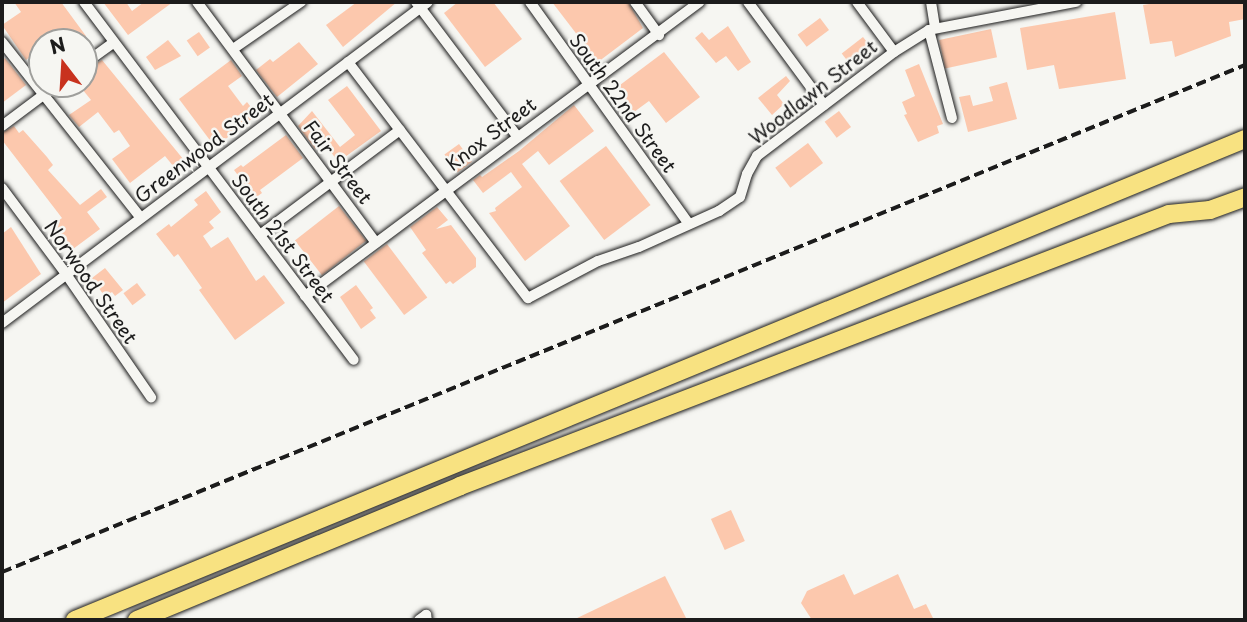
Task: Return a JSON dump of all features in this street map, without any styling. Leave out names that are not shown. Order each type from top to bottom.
[{"type":"highway","points":[[75,620],[1245,139]]},
{"type":"highway","points":[[137,620],[460,486],[1169,214],[1210,210],[1245,197]]},
{"type":"street","name":"South 21st Street","points":[[83,2],[354,360]]},
{"type":"street","name":"Fair Street","points":[[197,2],[376,243]]},
{"type":"street","points":[[233,50],[301,2]]},
{"type":"street","name":"South 22nd Street","points":[[530,2],[689,224]]},
{"type":"street","points":[[635,2],[659,35]]},
{"type":"street","name":"Knox Street","points":[[305,296],[517,136],[659,35],[699,2]]},
{"type":"street","points":[[748,2],[824,105]]},
{"type":"street","points":[[857,2],[894,51]]},
{"type":"street","points":[[931,2],[932,29],[951,118]]},
{"type":"street","name":"Woodlawn Street","points":[[446,190],[528,298],[598,261],[639,247],[719,211],[740,197],[747,174],[757,156],[894,51],[932,29],[1076,2]]},
{"type":"street","points":[[421,4],[517,136]]},
{"type":"street","name":"Greenwood Street","points":[[2,323],[421,4]]},
{"type":"street","points":[[2,42],[28,76]]},
{"type":"street","points":[[98,54],[113,43]]},
{"type":"street","points":[[348,62],[446,190]]},
{"type":"street","points":[[2,126],[39,98]]},
{"type":"street","points":[[45,98],[141,218]]},
{"type":"street","points":[[260,236],[400,130]]},
{"type":"street","name":"Norwood Street","points":[[2,188],[66,274],[151,397]]},
{"type":"building","points":[[14,2],[61,2],[80,28],[28,28],[26,60],[2,25],[21,12]]},
{"type":"building","points":[[103,2],[126,2],[132,11],[144,2],[173,2],[128,35]]},
{"type":"building","points":[[357,2],[397,2],[343,47],[326,25]]},
{"type":"building","points":[[458,2],[493,2],[522,39],[485,67],[444,13]]},
{"type":"building","points":[[552,2],[628,2],[643,28],[598,62]]},
{"type":"building","points":[[1161,2],[1245,2],[1245,19],[1229,22],[1231,36],[1175,57],[1172,41],[1150,44],[1143,5]]},
{"type":"building","points":[[1115,12],[1126,79],[1059,89],[1054,65],[1027,70],[1020,28]]},
{"type":"building","points":[[820,18],[829,30],[807,47],[798,35]]},
{"type":"building","points":[[728,26],[751,62],[738,71],[726,56],[716,63],[695,38],[702,32],[709,40]]},
{"type":"building","points":[[991,29],[997,57],[945,68],[939,40]]},
{"type":"building","points":[[199,32],[210,48],[198,56],[187,41]]},
{"type":"building","points":[[863,37],[870,46],[848,62],[842,54]]},
{"type":"building","points":[[168,40],[181,56],[155,70],[146,57]]},
{"type":"building","points":[[299,42],[318,64],[277,97],[256,70],[270,59],[273,62]]},
{"type":"building","points":[[664,52],[700,97],[666,123],[649,101],[634,112],[616,88]]},
{"type":"building","points":[[5,58],[26,85],[2,103],[2,61]]},
{"type":"building","points":[[102,60],[188,165],[178,172],[165,156],[130,183],[112,159],[130,146],[119,130],[114,133],[98,112],[79,127],[69,115],[91,100],[89,98],[98,98],[98,62]]},
{"type":"building","points":[[231,60],[242,76],[228,86],[243,106],[247,102],[257,115],[215,147],[179,99]]},
{"type":"building","points":[[919,64],[943,124],[937,126],[939,133],[918,142],[904,115],[907,114],[902,102],[915,96],[905,70]]},
{"type":"building","points":[[786,76],[790,81],[777,95],[784,104],[772,115],[758,98]]},
{"type":"building","points":[[1007,82],[1017,119],[968,132],[959,97],[970,95],[973,106],[993,101],[989,87]]},
{"type":"building","points":[[347,86],[381,131],[338,162],[324,142],[315,149],[298,126],[312,111],[340,147],[355,135],[328,100]]},
{"type":"building","points":[[574,105],[594,131],[549,165],[538,151],[522,164],[570,226],[525,261],[489,213],[496,211],[495,208],[522,187],[511,172],[483,193],[473,180],[480,175],[482,177],[519,151]]},
{"type":"building","points":[[839,111],[851,127],[837,138],[825,122]]},
{"type":"building","points":[[14,126],[19,133],[23,130],[47,157],[53,165],[48,170],[80,205],[101,189],[107,197],[87,212],[100,229],[73,249],[54,224],[62,218],[2,140],[2,133]]},
{"type":"building","points":[[286,135],[303,158],[260,190],[262,193],[255,198],[234,170],[241,165],[243,167]]},
{"type":"building","points":[[808,143],[823,163],[790,188],[775,168]]},
{"type":"building","points":[[459,144],[472,162],[457,172],[444,155]]},
{"type":"building","points":[[606,146],[651,205],[604,240],[560,181]]},
{"type":"building","points":[[206,191],[221,212],[209,222],[214,228],[203,236],[211,248],[228,237],[256,281],[264,275],[285,303],[235,340],[199,290],[202,288],[178,254],[174,257],[156,234],[169,224],[171,227],[198,205],[194,200]]},
{"type":"building","points":[[339,206],[366,241],[322,275],[295,240]]},
{"type":"building","points":[[437,207],[448,220],[436,229],[451,225],[476,258],[476,267],[453,284],[450,281],[446,284],[422,253],[426,250],[410,227]]},
{"type":"building","points":[[11,227],[41,274],[2,303],[2,234]]},
{"type":"building","points":[[387,244],[427,298],[404,315],[364,261]]},
{"type":"building","points":[[105,268],[123,290],[115,296],[112,292],[105,297],[92,278]]},
{"type":"building","points":[[137,283],[146,295],[132,305],[123,293]]},
{"type":"building","points":[[356,285],[373,308],[370,310],[376,318],[361,329],[340,297]]},
{"type":"building","points":[[731,510],[745,541],[725,550],[711,519]]},
{"type":"building","points":[[844,574],[854,595],[898,574],[914,609],[926,604],[934,620],[812,620],[801,603],[807,591]]},
{"type":"building","points":[[665,576],[687,620],[573,620]]},
{"type":"railway","points":[[2,572],[1245,65]]}]
